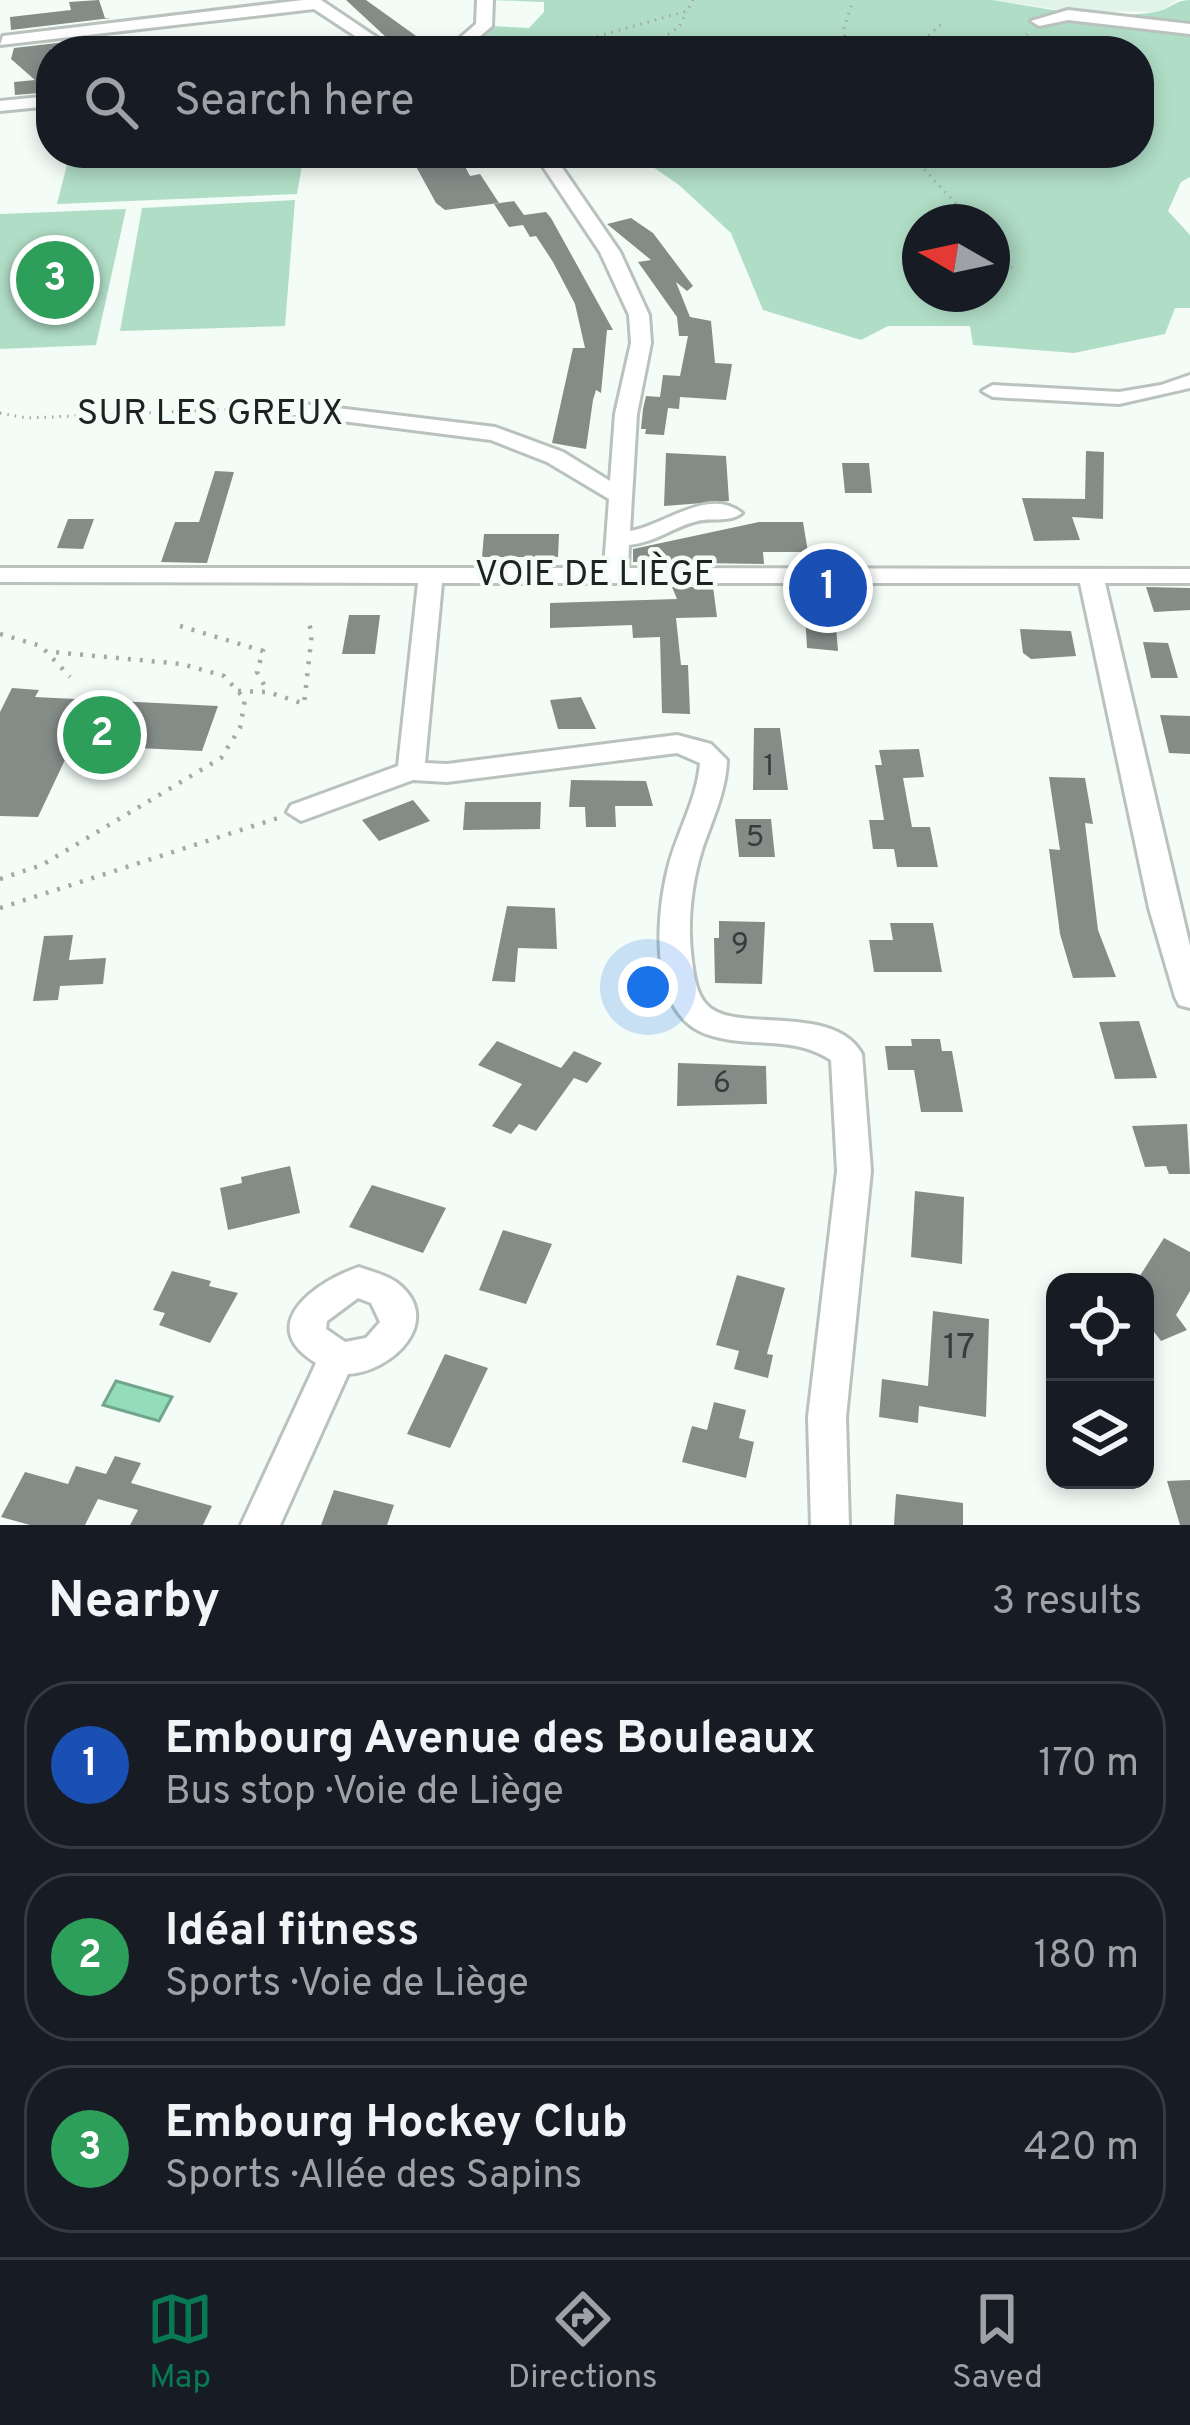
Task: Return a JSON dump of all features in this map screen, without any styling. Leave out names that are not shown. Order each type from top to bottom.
[{"type":"street","points":[[472,36],[484,26],[485,0]]},
{"type":"street","points":[[43,36],[314,2],[365,36]]},
{"type":"street","points":[[1039,21],[1068,15],[1190,29]]},
{"type":"street","points":[[3,41],[36,37]]},
{"type":"street","points":[[0,106],[36,102]]},
{"type":"street","points":[[553,168],[610,252],[639,315],[641,343],[626,414],[616,576]]},
{"type":"street","points":[[993,392],[1097,397],[1169,392],[1190,381]]},
{"type":"street","name":"SUR LES GREUX","points":[[286,408],[495,434],[555,457],[620,496]]},
{"type":"street","points":[[618,540],[652,536],[691,514],[730,513]]},
{"type":"street","name":"VOIE DE LIÈGE","points":[[0,575],[1190,576]]},
{"type":"street","points":[[411,771],[431,576]]},
{"type":"street","points":[[1091,576],[1164,908],[1190,997]]},
{"type":"street","points":[[301,812],[411,771],[447,773],[677,744],[702,750],[714,760],[714,778],[682,868],[677,905],[679,992],[690,1011],[706,1024],[811,1034],[831,1041],[846,1054],[854,1171],[827,1417],[830,1525]]},
{"type":"street","points":[[260,1525],[337,1358]]},
{"type":"path","points":[[666,36],[679,27],[693,0]]},
{"type":"path","points":[[845,36],[853,0]]},
{"type":"path","points":[[599,36],[687,11]]},
{"type":"path","points":[[1025,36],[1039,21]]},
{"type":"path","points":[[928,36],[942,23]]},
{"type":"path","points":[[923,168],[956,204]]},
{"type":"path","name":"SUR LES GREUX","points":[[0,413],[27,418],[286,408]]},
{"type":"path","points":[[237,691],[268,692],[304,704],[312,633],[308,621]]},
{"type":"path","points":[[180,626],[263,651],[257,672],[268,692]]},
{"type":"path","points":[[0,634],[39,642],[53,652],[70,677]]},
{"type":"path","points":[[0,880],[42,865],[221,758],[240,728],[244,699],[224,676],[182,664],[53,652]]},
{"type":"path","points":[[0,908],[301,812]]},
{"type":"shaded area","points":[[492,0],[992,0],[1115,15],[1155,12],[1190,0],[1190,177],[1181,182],[1168,211],[1190,235],[1190,308],[1175,308],[1165,334],[1074,353],[973,345],[970,326],[888,326],[861,340],[763,310],[731,233],[655,168],[1154,168],[1154,36],[482,36],[491,26],[529,28],[544,12],[544,2]]},
{"type":"shaded area","points":[[992,0],[1177,0],[1159,12],[1067,11]]},
{"type":"shaded area","points":[[66,168],[301,168],[297,194],[57,204]]},
{"type":"shaded area","points":[[295,200],[285,326],[120,331],[142,208]]},
{"type":"shaded area","points":[[126,209],[96,345],[0,349],[0,214]]},
{"type":"shaded area","points":[[116,1381],[172,1397],[159,1421],[103,1405]]},
{"type":"building","points":[[99,0],[105,18],[111,18],[11,30],[10,17],[71,10],[69,2]]},
{"type":"building","points":[[346,0],[366,0],[416,36],[385,36]]},
{"type":"building","points":[[36,45],[36,93],[15,95],[14,82],[35,80],[11,59],[14,48]]},
{"type":"building","points":[[417,168],[466,168],[470,176],[480,174],[499,203],[445,210]]},
{"type":"building","points":[[514,201],[524,215],[546,212],[551,218],[613,330],[607,330],[601,393],[596,390],[593,400],[586,449],[552,443],[573,348],[585,348],[575,304],[553,262],[536,236],[530,237],[523,225],[509,227],[494,204]]},
{"type":"building","points":[[631,218],[653,233],[693,286],[687,291],[676,282],[690,317],[711,321],[715,363],[732,364],[726,400],[680,397],[679,409],[668,408],[664,435],[645,434],[646,429],[641,429],[646,396],[660,397],[663,375],[680,376],[688,336],[679,336],[677,317],[638,262],[651,260],[607,224]]},
{"type":"building","points":[[1086,451],[1104,452],[1103,519],[1072,517],[1080,540],[1034,541],[1022,498],[1085,499]]},
{"type":"building","points":[[666,453],[726,456],[729,501],[664,506]]},
{"type":"building","points":[[842,463],[869,463],[872,493],[845,493]]},
{"type":"building","points":[[215,471],[234,472],[207,563],[161,562],[175,522],[199,522]]},
{"type":"building","points":[[68,519],[94,519],[83,549],[57,548]]},
{"type":"building","points":[[759,522],[803,522],[808,552],[763,552],[764,564],[633,562],[633,549]]},
{"type":"building","points":[[484,534],[559,534],[558,557],[482,557]]},
{"type":"building","points":[[672,587],[713,587],[717,617],[676,618],[681,665],[688,665],[690,714],[662,713],[660,637],[633,638],[632,625],[550,628],[550,603],[677,599]]},
{"type":"building","points":[[1146,587],[1190,588],[1190,610],[1154,612]]},
{"type":"building","points":[[813,602],[834,603],[838,651],[807,648],[805,613],[814,613]]},
{"type":"building","points":[[349,615],[380,615],[375,654],[342,654]]},
{"type":"building","points":[[1020,629],[1071,631],[1076,656],[1031,659],[1023,653]]},
{"type":"building","points":[[1143,642],[1168,643],[1178,678],[1151,678]]},
{"type":"building","points":[[12,688],[39,690],[35,697],[218,706],[202,751],[72,745],[38,817],[0,816],[0,712]]},
{"type":"building","points":[[581,697],[596,729],[558,729],[550,700]]},
{"type":"building","points":[[1160,715],[1190,716],[1190,754],[1169,753]]},
{"type":"building","points":[[754,728],[780,728],[788,790],[753,790]]},
{"type":"building","points":[[919,749],[924,777],[903,778],[912,827],[930,827],[938,867],[897,867],[894,849],[873,849],[869,820],[884,820],[875,765],[882,765],[879,750]]},
{"type":"building","points":[[1049,777],[1085,778],[1093,824],[1085,823],[1098,930],[1116,977],[1073,978],[1060,934],[1049,849],[1060,850]]},
{"type":"building","points":[[571,780],[646,781],[653,806],[615,806],[616,827],[586,827],[585,807],[569,807]]},
{"type":"building","points":[[413,800],[430,821],[379,841],[362,820]]},
{"type":"building","points":[[465,802],[541,802],[540,829],[463,830]]},
{"type":"building","points":[[735,819],[771,819],[775,857],[739,857]]},
{"type":"building","points":[[507,906],[555,908],[557,949],[518,948],[515,982],[492,981]]},
{"type":"building","points":[[719,921],[765,922],[762,984],[715,983],[714,938],[719,938]]},
{"type":"building","points":[[890,923],[933,923],[942,972],[874,972],[869,940],[893,940]]},
{"type":"building","points":[[73,935],[69,960],[106,958],[103,984],[60,986],[58,1000],[33,1001],[44,936]]},
{"type":"building","points":[[1139,1021],[1157,1078],[1115,1079],[1099,1022]]},
{"type":"building","points":[[911,1039],[940,1039],[942,1051],[952,1051],[963,1112],[921,1112],[914,1070],[888,1070],[885,1046],[912,1046]]},
{"type":"building","points":[[497,1041],[561,1068],[574,1051],[602,1063],[587,1083],[574,1078],[536,1131],[519,1124],[511,1134],[492,1126],[522,1084],[478,1065]]},
{"type":"building","points":[[678,1063],[766,1066],[767,1104],[677,1106]]},
{"type":"building","points":[[1187,1124],[1190,1174],[1169,1174],[1166,1166],[1145,1167],[1132,1126]]},
{"type":"building","points":[[290,1166],[300,1213],[228,1230],[220,1188],[242,1183],[241,1177]]},
{"type":"building","points":[[372,1185],[446,1208],[423,1253],[349,1227]]},
{"type":"building","points":[[915,1191],[964,1197],[962,1264],[911,1257]]},
{"type":"building","points":[[503,1230],[552,1244],[526,1304],[479,1290]]},
{"type":"building","points":[[1164,1238],[1190,1252],[1190,1291],[1176,1315],[1187,1330],[1161,1341],[1154,1332],[1154,1273],[1142,1273]]},
{"type":"building","points":[[172,1271],[238,1293],[210,1343],[159,1325],[165,1313],[153,1310]]},
{"type":"building","points":[[737,1275],[785,1288],[767,1354],[773,1355],[768,1378],[734,1369],[739,1351],[716,1345]]},
{"type":"building","points":[[933,1311],[989,1319],[986,1417],[919,1406],[918,1423],[879,1417],[882,1379],[928,1386]]},
{"type":"building","points":[[445,1354],[488,1368],[450,1448],[407,1434]]},
{"type":"building","points":[[714,1402],[746,1410],[739,1438],[754,1442],[746,1478],[682,1462],[692,1426],[707,1430]]},
{"type":"building","points":[[115,1456],[141,1463],[131,1483],[212,1506],[203,1525],[130,1525],[138,1510],[98,1499],[85,1525],[30,1525],[1,1517],[25,1472],[68,1484],[76,1466],[106,1474]]},
{"type":"building","points":[[1190,1480],[1190,1525],[1180,1525],[1167,1481]]},
{"type":"building","points":[[334,1490],[394,1505],[387,1525],[321,1525]]},
{"type":"building","points":[[896,1494],[963,1503],[963,1525],[894,1525]]},
{"type":"place","name":"Embourg Hockey Club","points":[[55,280]]},
{"type":"place","name":"Embourg Avenue des Bouleaux","points":[[828,588]]},
{"type":"place","name":"Idéal fitness","points":[[102,735]]}]
